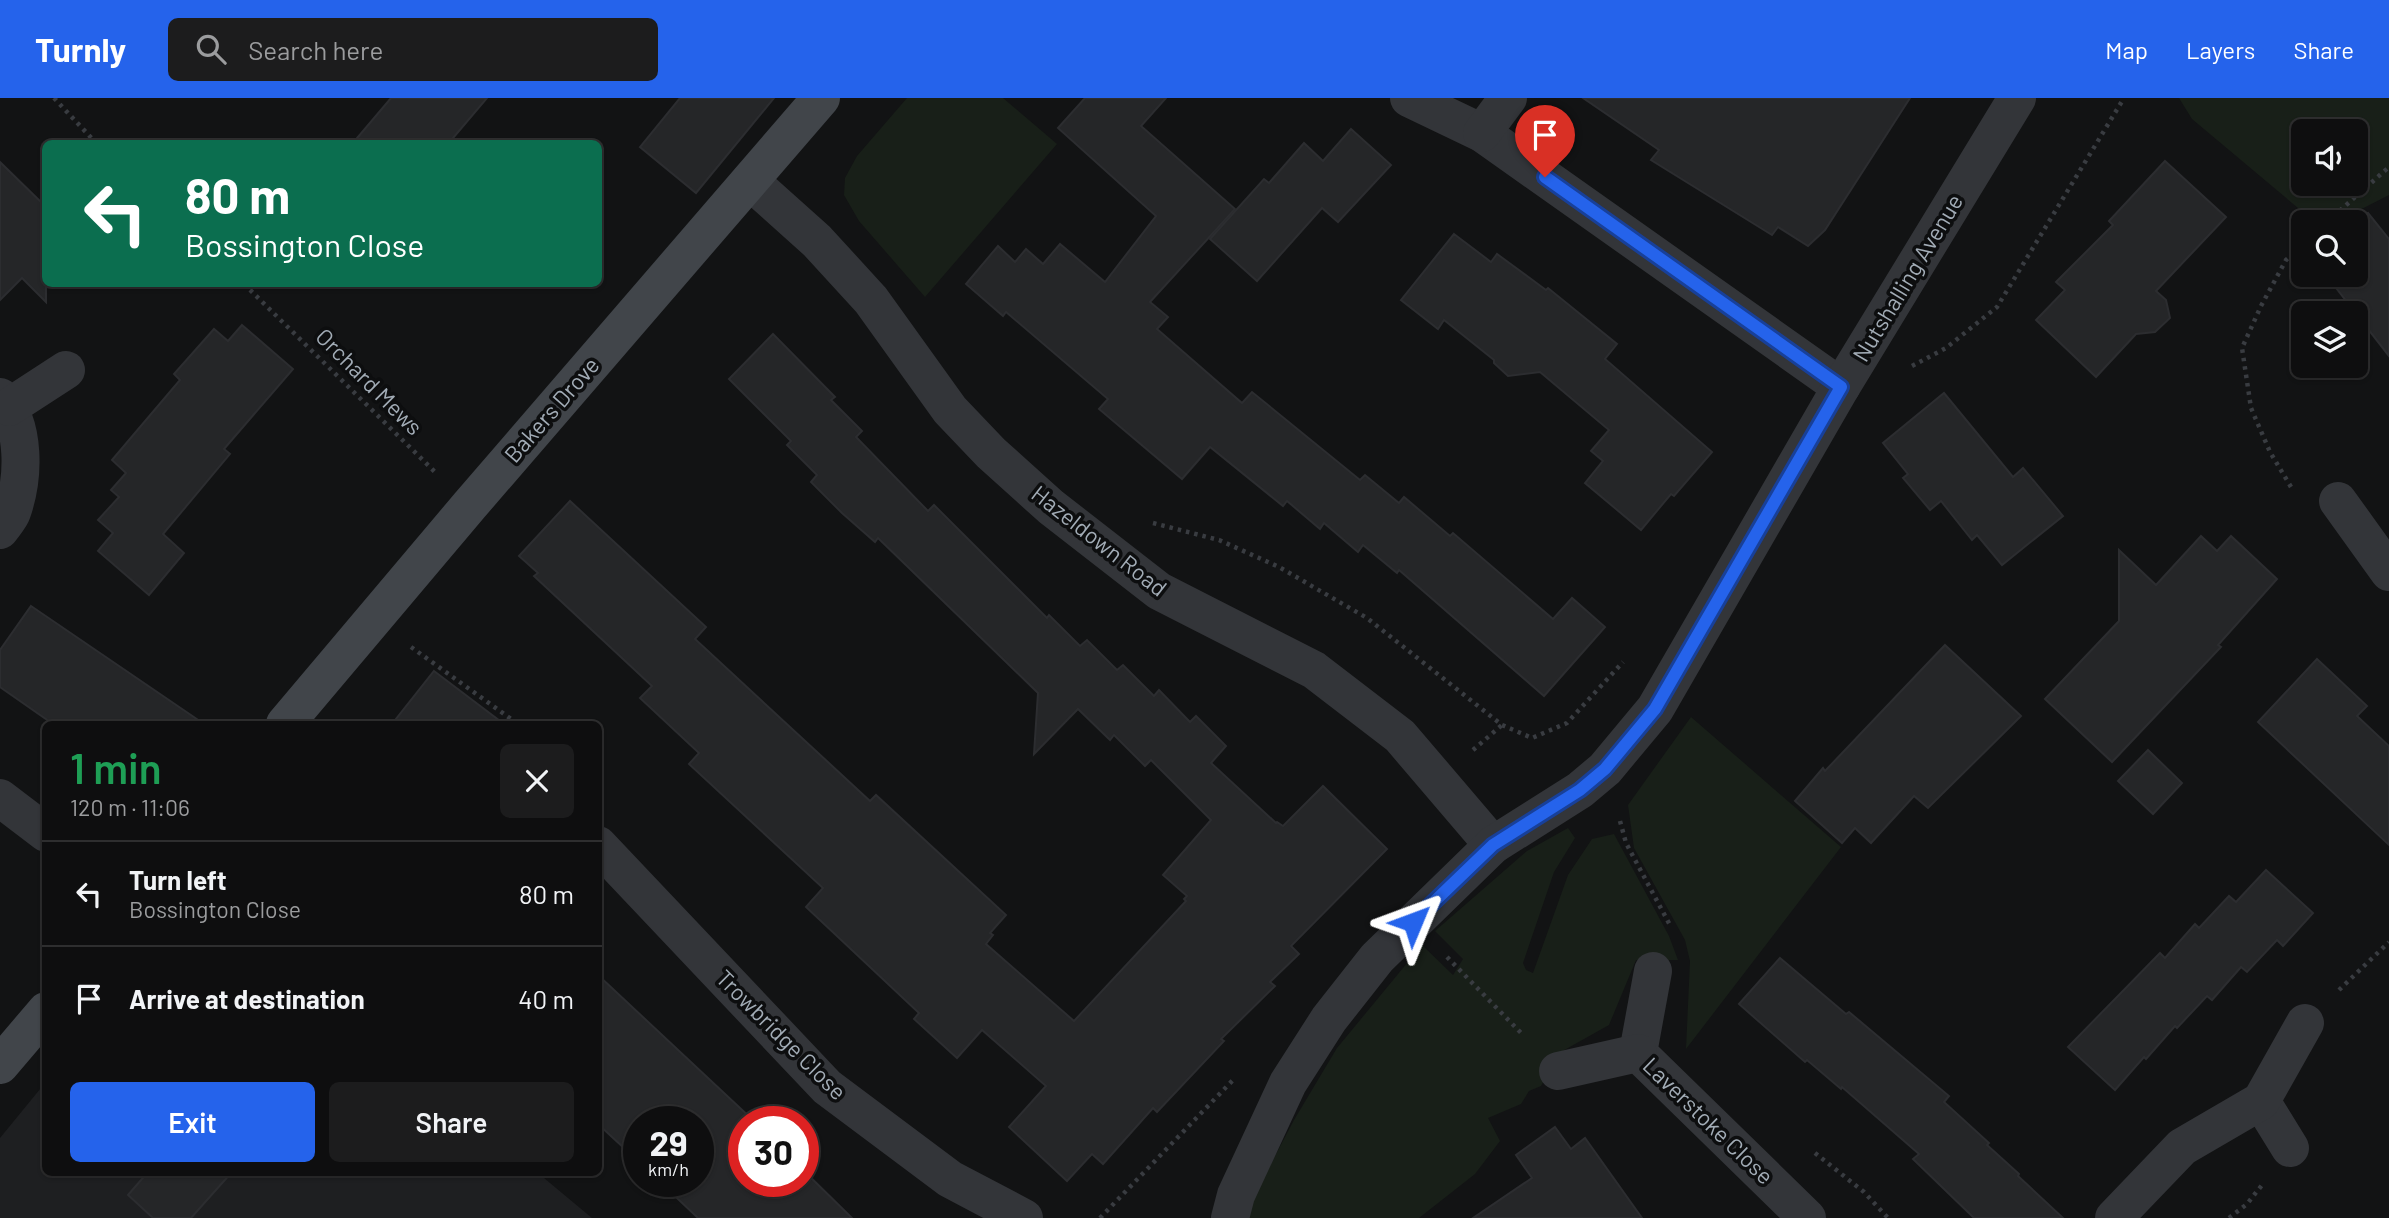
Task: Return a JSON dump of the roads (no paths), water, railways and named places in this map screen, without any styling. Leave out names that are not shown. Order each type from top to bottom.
[{"type":"street","name":"Bakers Drove","points":[[288,721],[821,98]]},
{"type":"street","points":[[1409,98],[1482,133],[1841,387]]},
{"type":"street","points":[[1482,133],[1508,98]]},
{"type":"street","name":"Nutshalling Avenue","points":[[1230,1218],[1236,1195],[1288,1083],[1329,1019],[1377,958],[1493,845],[1580,790],[1605,769],[1655,709],[1841,387],[2017,98]]},
{"type":"street","name":"Hazeldown Road","points":[[750,181],[817,241],[871,300],[950,410],[992,453],[1079,529],[1159,591],[1314,670],[1400,736],[1493,845]]},
{"type":"street","points":[[0,530],[12,514],[20,471],[19,440],[4,402],[66,370]]},
{"type":"street","points":[[2338,501],[2389,572]]},
{"type":"street","points":[[0,798],[42,829]]},
{"type":"street","name":"Trowbridge Close","points":[[602,849],[827,1087],[950,1179],[1024,1218]]},
{"type":"street","name":"Laverstoke Close","points":[[1638,1053],[1653,971]]},
{"type":"street","points":[[0,1065],[42,1016]]},
{"type":"street","points":[[2114,1218],[2182,1147],[2261,1101],[2305,1023]]},
{"type":"street","name":"Laverstoke Close","points":[[1558,1071],[1638,1053]]},
{"type":"street","name":"Laverstoke Close","points":[[1638,1053],[1807,1218]]},
{"type":"street","points":[[2261,1101],[2290,1149]]}]
